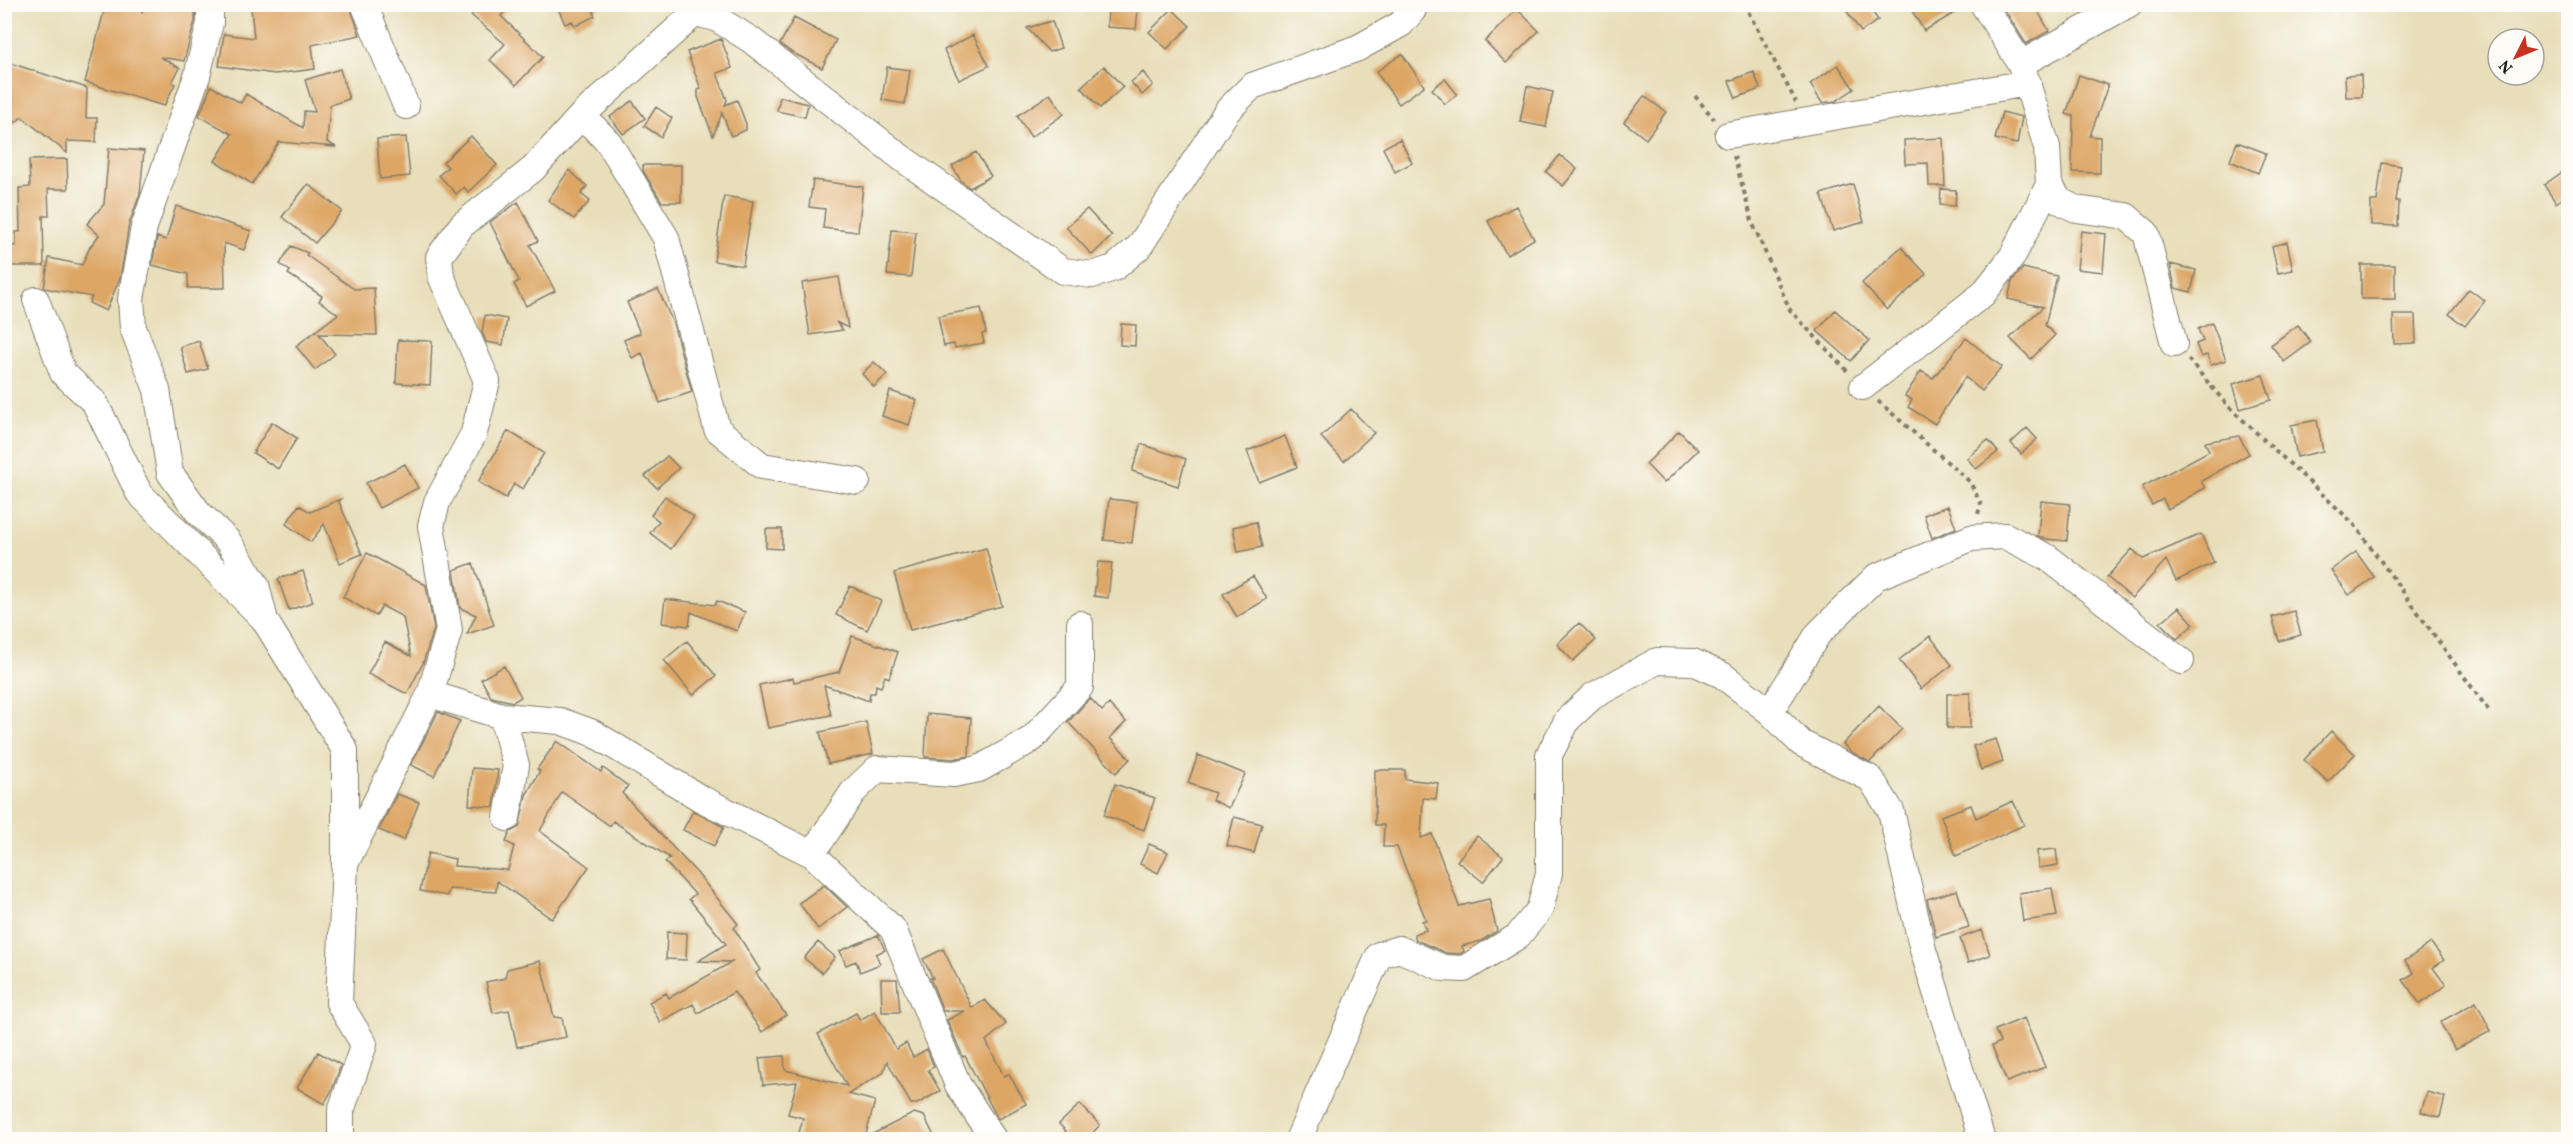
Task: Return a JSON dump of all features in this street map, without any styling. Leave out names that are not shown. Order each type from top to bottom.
[{"type":"street","points":[[210,4],[210,23],[197,76],[144,227],[131,299],[133,328],[157,390],[170,473],[198,512],[228,541],[239,558],[256,585],[265,621]]},
{"type":"street","points":[[364,4],[406,106]]},
{"type":"street","points":[[1863,387],[1983,294],[2012,257],[2049,184],[2047,147],[2025,74],[1983,4]]},
{"type":"street","points":[[1728,135],[1807,121],[2025,74],[2129,4]]},
{"type":"street","points":[[345,864],[430,694],[449,630],[431,526],[437,502],[474,433],[487,381],[441,276],[439,256],[462,225],[533,169],[582,115],[697,9],[751,40],[903,159],[1063,271],[1092,275],[1114,268],[1139,247],[1227,111],[1252,86],[1358,48],[1401,24],[1413,6]]},
{"type":"street","points":[[582,115],[609,143],[666,238],[717,429],[762,466],[857,481]]},
{"type":"street","points":[[2049,184],[2061,201],[2076,209],[2126,216],[2146,233],[2174,344]]},
{"type":"street","points":[[36,300],[63,373],[95,403],[139,493],[265,621],[345,750],[345,864],[339,1003],[364,1044],[340,1111],[341,1140]]},
{"type":"street","points":[[1770,712],[1818,634],[1876,577],[1971,538],[2005,536],[2047,557],[2181,661]]},
{"type":"street","points":[[812,854],[853,792],[877,769],[954,774],[979,769],[1032,739],[1080,687],[1080,624]]},
{"type":"street","points":[[1298,1140],[1379,955],[1399,949],[1443,968],[1464,969],[1518,936],[1540,909],[1549,873],[1550,754],[1568,719],[1593,696],[1657,661],[1693,662],[1722,675],[1770,712],[1801,743],[1871,779],[1891,811],[1923,950],[1982,1140]]},
{"type":"street","points":[[430,694],[502,716],[560,721],[593,733],[700,798],[812,854],[892,929],[958,1085],[994,1140]]},
{"type":"street","points":[[502,716],[516,765],[507,818]]},
{"type":"path","points":[[1744,4],[1807,121]]},
{"type":"path","points":[[1695,96],[1728,135],[1754,224],[1790,310],[1863,387],[1970,482],[1981,504],[1971,538]]},
{"type":"path","points":[[2174,344],[2228,406],[2354,524],[2489,711]]},
{"type":"building","points":[[106,4],[131,4],[142,12],[147,4],[195,4],[195,21],[184,61],[160,57],[180,68],[172,82],[175,84],[164,106],[85,82]]},
{"type":"building","points":[[281,4],[349,4],[360,35],[312,45],[315,69],[275,74],[219,66],[224,34],[254,38],[251,8]]},
{"type":"building","points":[[480,4],[511,4],[501,16],[543,57],[516,85],[490,60],[505,44],[471,15]]},
{"type":"building","points":[[556,4],[605,4],[593,11],[595,16],[575,26],[572,21],[565,24]]},
{"type":"building","points":[[1842,4],[1867,4],[1878,20],[1861,32]]},
{"type":"building","points":[[1908,4],[1968,4],[1968,5],[1924,31]]},
{"type":"building","points":[[2001,4],[2034,4],[2049,31],[2026,44]]},
{"type":"building","points":[[1108,8],[1138,10],[1136,29],[1107,27]]},
{"type":"building","points":[[1172,9],[1190,26],[1167,49],[1149,32]]},
{"type":"building","points":[[1517,9],[1539,31],[1506,63],[1485,41]]},
{"type":"building","points":[[794,18],[836,40],[822,68],[780,44]]},
{"type":"building","points":[[1052,21],[1061,48],[1049,52],[1027,28]]},
{"type":"building","points":[[973,35],[989,66],[959,80],[944,50]]},
{"type":"building","points":[[721,39],[732,68],[717,73],[727,100],[725,105],[737,100],[746,124],[746,130],[731,136],[722,113],[713,136],[698,97],[698,90],[701,89],[687,52]]},
{"type":"building","points":[[1402,54],[1424,86],[1399,104],[1376,72]]},
{"type":"building","points":[[4,61],[87,88],[86,118],[97,118],[96,142],[67,141],[67,153],[22,117],[4,132]]},
{"type":"building","points":[[1838,65],[1854,89],[1836,101],[1822,103],[1810,84]]},
{"type":"building","points":[[1104,66],[1123,87],[1100,108],[1081,87]]},
{"type":"building","points":[[887,67],[910,70],[905,104],[882,100]]},
{"type":"building","points":[[340,69],[349,99],[330,105],[327,142],[336,147],[279,142],[252,184],[215,161],[232,134],[199,116],[211,86],[241,103],[246,94],[303,128],[304,111],[315,112],[305,80]]},
{"type":"building","points":[[1143,72],[1153,85],[1142,95],[1131,82]]},
{"type":"building","points":[[1754,72],[1760,89],[1736,98],[1729,81]]},
{"type":"building","points":[[2079,75],[2108,85],[2090,136],[2100,137],[2100,173],[2072,172],[2073,116],[2066,114]]},
{"type":"building","points":[[2361,75],[2362,97],[2346,97],[2345,76]]},
{"type":"building","points":[[1445,79],[1457,94],[1445,104],[1432,89]]},
{"type":"building","points":[[1527,86],[1553,92],[1546,127],[1520,122]]},
{"type":"building","points":[[1050,94],[1064,114],[1031,137],[1017,116]]},
{"type":"building","points":[[1644,96],[1666,112],[1646,139],[1624,122]]},
{"type":"building","points":[[780,97],[808,104],[805,117],[777,111]]},
{"type":"building","points":[[632,101],[645,118],[623,134],[610,117]]},
{"type":"building","points":[[656,107],[672,118],[661,137],[644,126]]},
{"type":"building","points":[[2002,112],[2022,117],[2017,144],[1995,139]]},
{"type":"building","points":[[471,136],[497,165],[468,192],[464,187],[456,194],[439,175],[448,167],[443,162]]},
{"type":"building","points":[[406,137],[410,176],[380,179],[377,139]]},
{"type":"building","points":[[1943,138],[1945,186],[1929,186],[1928,163],[1905,164],[1904,140]]},
{"type":"building","points":[[1400,139],[1412,163],[1395,172],[1383,148]]},
{"type":"building","points":[[2237,142],[2266,153],[2258,173],[2230,161]]},
{"type":"building","points":[[109,148],[144,151],[140,194],[129,224],[120,278],[106,311],[89,303],[92,297],[44,288],[49,258],[82,265],[90,247],[99,235],[87,224],[104,204]]},
{"type":"building","points":[[976,152],[991,176],[970,188],[961,181],[952,166]]},
{"type":"building","points":[[1560,155],[1577,169],[1563,186],[1546,172]]},
{"type":"building","points":[[67,159],[68,189],[48,189],[49,216],[43,216],[44,266],[4,266],[4,244],[16,246],[16,232],[20,232],[19,188],[30,187],[29,160]]},
{"type":"building","points":[[2382,163],[2401,166],[2396,201],[2399,201],[2398,226],[2371,225],[2371,201],[2377,201]]},
{"type":"building","points":[[643,165],[681,165],[681,202],[662,202],[643,171]]},
{"type":"building","points":[[2568,168],[2568,194],[2556,203],[2544,185]]},
{"type":"building","points":[[569,170],[587,186],[581,194],[590,201],[574,219],[548,200]]},
{"type":"building","points":[[813,180],[863,187],[858,232],[823,228],[825,209],[809,207]]},
{"type":"building","points":[[308,184],[342,211],[315,243],[282,217]]},
{"type":"building","points":[[1853,184],[1864,222],[1833,231],[1821,194]]},
{"type":"building","points":[[1941,189],[1956,190],[1955,206],[1940,205]]},
{"type":"building","points":[[724,196],[753,201],[743,266],[714,261]]},
{"type":"building","points":[[518,202],[538,241],[530,245],[555,291],[526,306],[514,284],[519,281],[490,222]]},
{"type":"building","points":[[176,206],[251,231],[244,250],[224,243],[225,288],[188,288],[188,274],[152,265],[157,237],[166,240]]},
{"type":"building","points":[[1516,206],[1534,239],[1507,255],[1488,221]]},
{"type":"building","points":[[1087,209],[1112,236],[1092,255],[1066,227]]},
{"type":"building","points":[[892,230],[916,232],[911,277],[887,275]]},
{"type":"building","points":[[2081,231],[2106,234],[2103,272],[2077,269]]},
{"type":"building","points":[[2287,242],[2293,270],[2278,273],[2272,246]]},
{"type":"building","points":[[291,246],[308,253],[306,255],[354,289],[374,288],[377,335],[319,334],[335,354],[315,370],[296,346],[338,314],[319,301],[322,296],[288,274],[290,271],[280,264]]},
{"type":"building","points":[[1901,247],[1926,274],[1887,310],[1862,283]]},
{"type":"building","points":[[2170,264],[2196,270],[2191,292],[2175,288]]},
{"type":"building","points":[[2361,265],[2395,265],[2395,299],[2361,299]]},
{"type":"building","points":[[2023,268],[2057,276],[2045,325],[2055,335],[2031,359],[2010,338],[2043,307],[2008,299],[2012,281]]},
{"type":"building","points":[[839,277],[848,328],[836,322],[843,330],[810,335],[802,283]]},
{"type":"building","points":[[658,289],[673,323],[692,392],[660,403],[642,353],[632,358],[624,340],[640,333],[627,302]]},
{"type":"building","points":[[2469,289],[2485,301],[2465,326],[2449,314]]},
{"type":"building","points":[[981,308],[986,333],[982,334],[984,343],[955,348],[954,344],[944,346],[938,316]]},
{"type":"building","points":[[1835,310],[1869,340],[1851,361],[1817,331]]},
{"type":"building","points":[[485,315],[507,319],[503,345],[486,342],[482,332]]},
{"type":"building","points":[[2393,315],[2415,315],[2416,343],[2394,344]]},
{"type":"building","points":[[2212,323],[2226,360],[2211,365],[2207,355],[2201,357],[2196,344],[2203,341],[2198,329]]},
{"type":"building","points":[[1121,324],[1136,325],[1135,346],[1120,345]]},
{"type":"building","points":[[2298,325],[2311,342],[2284,362],[2271,345]]},
{"type":"building","points":[[1966,338],[2002,367],[1982,391],[1965,377],[1935,424],[1908,407],[1912,400],[1905,396],[1921,371],[1933,378]]},
{"type":"building","points":[[398,340],[432,341],[430,385],[396,383]]},
{"type":"building","points":[[199,341],[208,369],[188,374],[180,347]]},
{"type":"building","points":[[874,362],[887,374],[874,387],[862,374]]},
{"type":"building","points":[[2263,375],[2271,400],[2240,409],[2233,384]]},
{"type":"building","points":[[890,391],[917,400],[909,425],[882,416]]},
{"type":"building","points":[[1351,409],[1374,433],[1344,461],[1321,437]]},
{"type":"building","points":[[2317,420],[2323,451],[2297,457],[2291,425]]},
{"type":"building","points":[[272,422],[297,438],[278,469],[253,453]]},
{"type":"building","points":[[2027,428],[2037,439],[2021,454],[2011,443]]},
{"type":"building","points":[[508,431],[544,453],[523,489],[514,484],[506,498],[478,482]]},
{"type":"building","points":[[1679,431],[1698,450],[1664,483],[1646,464]]},
{"type":"building","points":[[1285,436],[1297,467],[1259,482],[1247,451]]},
{"type":"building","points":[[2239,436],[2249,454],[2201,481],[2205,488],[2168,509],[2163,499],[2152,505],[2142,487],[2209,451],[2205,442]]},
{"type":"building","points":[[1988,440],[1998,452],[1976,469],[1967,458]]},
{"type":"building","points":[[1141,444],[1186,459],[1178,486],[1132,471]]},
{"type":"building","points":[[667,456],[679,468],[657,488],[645,476]]},
{"type":"building","points":[[405,464],[418,488],[379,508],[366,483]]},
{"type":"building","points":[[665,496],[694,517],[671,549],[650,533],[659,521],[651,515]]},
{"type":"building","points":[[341,499],[339,502],[362,554],[340,563],[324,524],[311,542],[286,524],[299,505],[310,512]]},
{"type":"building","points":[[1109,499],[1137,502],[1132,543],[1104,540]]},
{"type":"building","points":[[2041,501],[2070,504],[2067,541],[2038,536]]},
{"type":"building","points":[[1948,506],[1956,528],[1932,538],[1924,515]]},
{"type":"building","points":[[1256,522],[1262,547],[1238,552],[1233,527]]},
{"type":"building","points":[[766,529],[782,529],[782,549],[766,548]]},
{"type":"building","points":[[2201,534],[2214,563],[2176,581],[2166,560],[2132,598],[2107,577],[2132,549],[2143,559]]},
{"type":"building","points":[[986,548],[1002,606],[910,630],[894,573]]},
{"type":"building","points":[[2356,552],[2374,577],[2349,595],[2331,570]]},
{"type":"building","points":[[367,553],[426,585],[434,629],[423,663],[407,694],[368,674],[385,642],[411,656],[403,617],[382,606],[376,616],[343,597]]},
{"type":"building","points":[[1098,562],[1112,563],[1108,598],[1094,596]]},
{"type":"building","points":[[473,563],[494,625],[467,634],[476,615],[460,608],[454,570]]},
{"type":"building","points":[[303,571],[313,602],[289,610],[278,579]]},
{"type":"building","points":[[1253,576],[1267,599],[1237,617],[1223,594]]},
{"type":"building","points":[[850,586],[881,601],[867,630],[836,615]]},
{"type":"building","points":[[665,599],[715,605],[717,601],[745,612],[737,631],[691,612],[689,626],[662,623]]},
{"type":"building","points":[[2179,607],[2194,624],[2177,639],[2160,623]]},
{"type":"building","points":[[2294,611],[2301,635],[2279,641],[2272,617]]},
{"type":"building","points":[[1579,623],[1596,640],[1573,661],[1557,644]]},
{"type":"building","points":[[852,636],[898,652],[889,678],[885,676],[881,687],[876,685],[875,693],[870,693],[869,701],[824,685],[831,715],[768,728],[759,685],[793,678],[794,682],[839,672]]},
{"type":"building","points":[[1930,636],[1952,665],[1921,689],[1899,660]]},
{"type":"building","points":[[687,641],[716,676],[693,695],[664,660]]},
{"type":"building","points":[[504,666],[521,697],[513,702],[491,697],[481,679]]},
{"type":"building","points":[[1970,693],[1970,728],[1947,728],[1947,694]]},
{"type":"building","points":[[1090,698],[1102,711],[1109,704],[1126,722],[1110,738],[1130,759],[1116,773],[1068,722]]},
{"type":"building","points":[[1879,706],[1902,729],[1870,762],[1851,752],[1843,744]]},
{"type":"building","points":[[438,712],[460,721],[434,776],[411,765]]},
{"type":"building","points":[[927,714],[971,718],[969,756],[953,759],[925,757]]},
{"type":"building","points":[[866,722],[873,754],[828,764],[820,732]]},
{"type":"building","points":[[2331,731],[2355,754],[2328,782],[2304,760]]},
{"type":"building","points":[[1996,739],[2003,762],[1981,770],[1973,746]]},
{"type":"building","points":[[557,741],[601,772],[603,768],[628,786],[622,793],[697,873],[738,924],[734,928],[760,970],[756,973],[786,1015],[762,1032],[734,992],[698,1013],[693,1004],[660,1022],[649,1002],[666,993],[669,998],[732,962],[698,961],[726,944],[689,899],[695,894],[665,862],[670,858],[613,821],[610,826],[562,792],[540,831],[589,867],[552,919],[497,881],[496,892],[449,889],[447,896],[420,891],[428,853],[455,859],[454,866],[508,870],[514,846],[506,842],[510,832],[519,827],[526,795],[540,771],[537,769]]},
{"type":"building","points":[[1198,755],[1245,774],[1229,808],[1212,800],[1215,793],[1188,783]]},
{"type":"building","points":[[472,768],[498,770],[494,807],[469,805]]},
{"type":"building","points":[[1375,770],[1405,770],[1405,779],[1438,783],[1436,799],[1423,798],[1421,838],[1432,834],[1459,906],[1489,899],[1497,931],[1481,941],[1462,946],[1464,951],[1460,954],[1446,953],[1416,940],[1414,934],[1426,930],[1422,921],[1426,920],[1397,847],[1383,847],[1384,825],[1375,825]]},
{"type":"building","points":[[1115,784],[1155,798],[1144,830],[1104,815]]},
{"type":"building","points":[[397,794],[419,802],[404,840],[379,830]]},
{"type":"building","points":[[2013,801],[2024,825],[1956,856],[1941,816],[1971,805],[1976,818]]},
{"type":"building","points":[[693,811],[724,827],[714,846],[683,830]]},
{"type":"building","points":[[1234,817],[1262,824],[1254,853],[1227,846]]},
{"type":"building","points":[[1477,836],[1503,857],[1483,882],[1457,861]]},
{"type":"building","points":[[1149,844],[1168,852],[1158,873],[1140,864]]},
{"type":"building","points":[[2056,849],[2058,865],[2038,868],[2037,851]]},
{"type":"building","points":[[824,885],[847,907],[818,929],[799,903]]},
{"type":"building","points":[[2052,888],[2057,916],[2023,921],[2019,893]]},
{"type":"building","points":[[1957,890],[1969,927],[1936,937],[1927,899]]},
{"type":"building","points":[[1982,930],[1990,955],[1968,963],[1960,938]]},
{"type":"building","points":[[667,932],[687,933],[686,960],[666,959]]},
{"type":"building","points":[[878,935],[885,950],[876,954],[880,964],[860,972],[856,961],[846,965],[840,951]]},
{"type":"building","points":[[818,942],[835,957],[822,973],[804,958]]},
{"type":"building","points":[[2431,943],[2444,960],[2433,968],[2446,985],[2420,1004],[2403,980],[2414,973],[2405,961]]},
{"type":"building","points":[[943,949],[972,1008],[985,1000],[1006,1024],[986,1041],[1004,1076],[1009,1074],[1026,1104],[998,1119],[965,1056],[963,1057],[947,1020],[965,1011],[943,1011],[930,978],[933,978],[923,959]]},
{"type":"building","points":[[540,961],[554,1017],[562,1018],[566,1037],[517,1047],[509,1010],[493,1013],[486,982],[505,978],[507,969]]},
{"type":"building","points":[[881,979],[897,979],[900,1012],[882,1012]]},
{"type":"building","points":[[2476,1002],[2491,1031],[2455,1050],[2440,1022]]},
{"type":"building","points":[[875,1011],[896,1049],[906,1043],[913,1057],[927,1049],[934,1067],[928,1070],[940,1091],[917,1104],[911,1104],[887,1061],[883,1073],[848,1094],[875,1101],[865,1138],[914,1113],[924,1116],[936,1140],[797,1140],[803,1118],[788,1114],[797,1082],[763,1085],[759,1058],[784,1056],[785,1070],[847,1086],[818,1034],[856,1013],[860,1020]]},
{"type":"building","points":[[2024,1018],[2045,1067],[2007,1082],[1992,1046],[2000,1042],[1995,1030]]},
{"type":"building","points":[[318,1052],[341,1065],[324,1104],[297,1088]]},
{"type":"building","points":[[2427,1092],[2445,1097],[2440,1117],[2421,1112]]},
{"type":"building","points":[[1080,1104],[1100,1125],[1086,1140],[1057,1140],[1066,1131],[1059,1124]]}]
